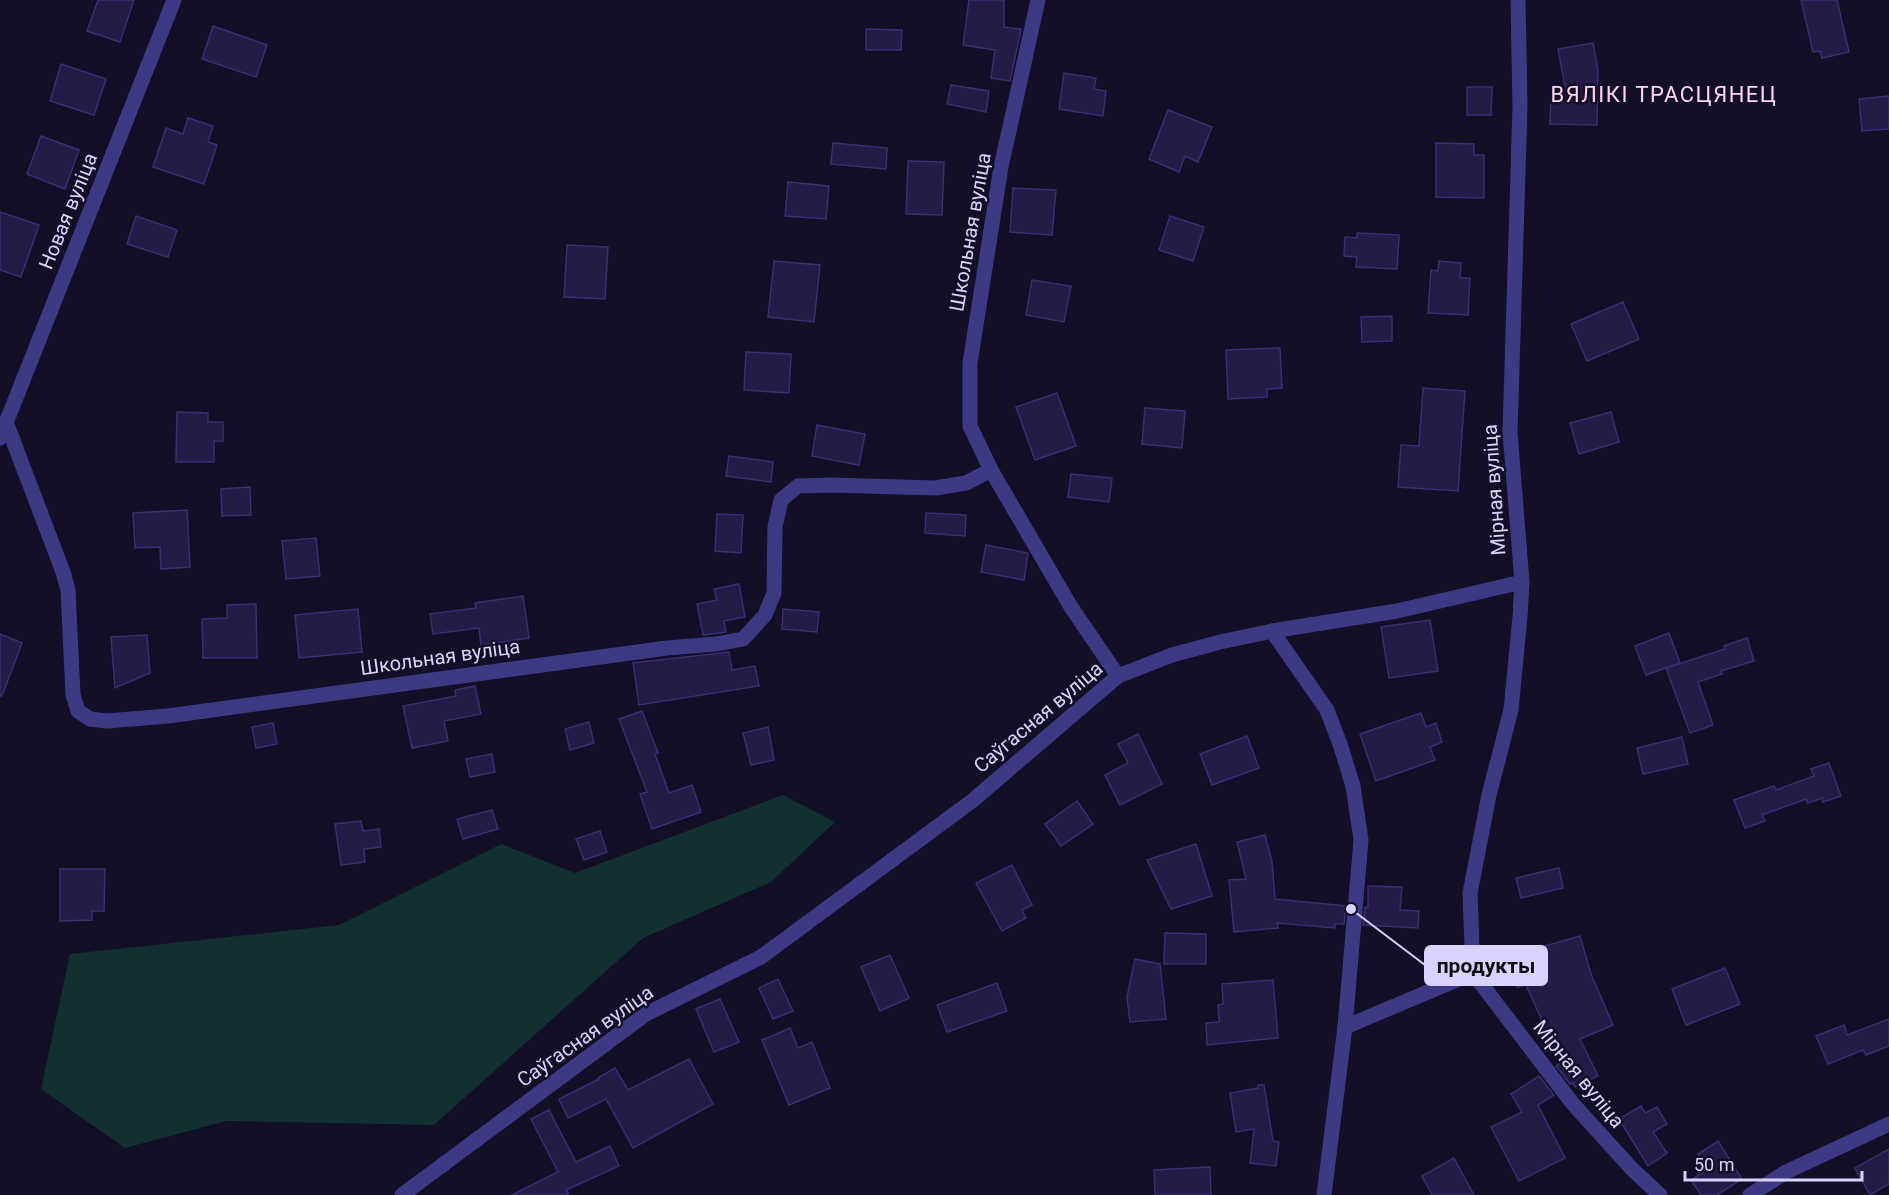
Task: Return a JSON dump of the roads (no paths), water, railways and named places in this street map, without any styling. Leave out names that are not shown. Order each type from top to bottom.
[{"type":"street","name":"Новая вуліца","points":[[0,438],[174,0]]},
{"type":"street","name":"Школьная вуліца","points":[[1038,0],[1001,167],[970,363],[970,426],[991,470],[1071,607],[1118,675]]},
{"type":"street","name":"Мірная вуліца","points":[[1518,0],[1520,107],[1510,432],[1522,582],[1521,617],[1511,710],[1487,806],[1470,893],[1473,973],[1573,1104],[1632,1169],[1660,1195]]},
{"type":"street","name":"Школьная вуліца","points":[[6,422],[68,590],[73,695],[78,711],[90,719],[107,721],[180,714],[743,639],[765,615],[774,593],[775,527],[781,500],[798,486],[936,488],[966,483],[991,470]]},
{"type":"street","name":"Саўгасная вуліца","points":[[402,1195],[646,1014],[771,950],[972,801],[1118,675],[1172,655],[1220,642],[1272,631],[1397,611],[1522,582]]},
{"type":"street","points":[[1272,631],[1327,710],[1353,786],[1361,840],[1345,1027],[1324,1195]]},
{"type":"street","points":[[1345,1027],[1473,973]]},
{"type":"street","points":[[1750,1195],[1786,1172],[1889,1124]]},
{"type":"place","name":"продукты","points":[[1351,909]]},
{"type":"district","name":"ВЯЛІКІ ТРАСЦЯНЕЦ","points":[[1664,94]]}]
